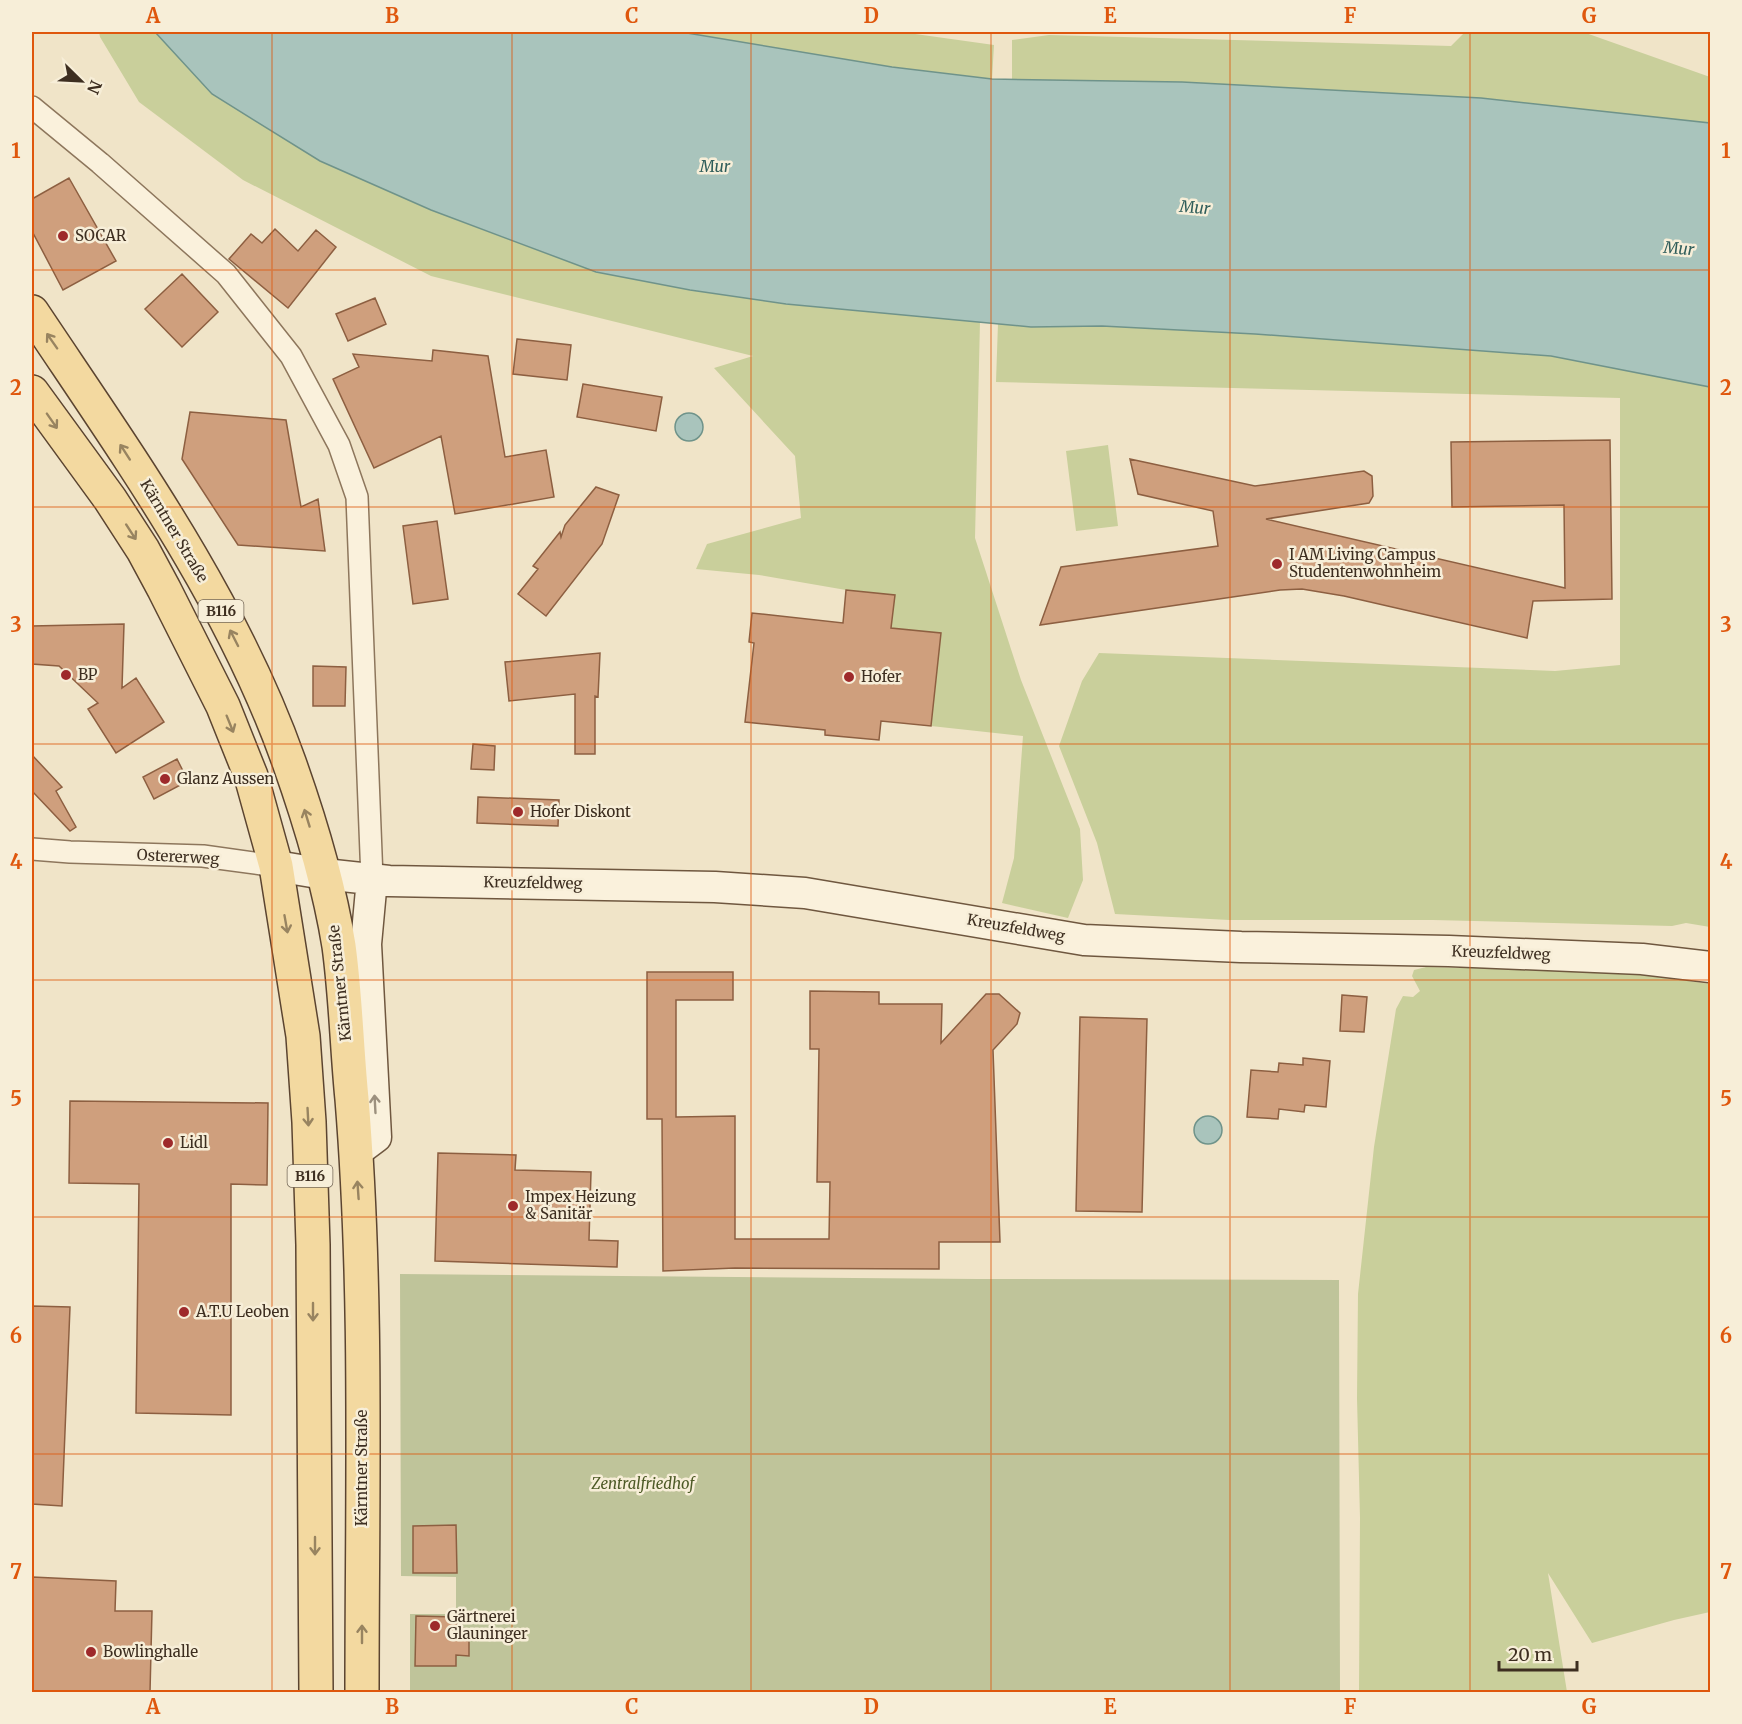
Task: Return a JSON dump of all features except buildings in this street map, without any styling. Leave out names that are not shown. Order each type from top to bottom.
[{"type":"main road","name":"Kärntner Straße","points":[[32,312],[174,526],[215,600],[262,695],[289,762],[324,874],[339,947],[361,1228],[362,1692]]},
{"type":"main road","name":"B116","points":[[32,392],[110,499],[143,550],[164,589],[223,706],[251,776],[276,866],[303,1036],[309,1122],[313,1245],[316,1692]]},
{"type":"main road","name":"Ostererweg","points":[[276,866],[324,874]]},
{"type":"main road","name":"Kreuzfeldweg","points":[[324,874],[420,882],[715,887],[805,893],[1084,940],[1642,959],[1710,967]]},
{"type":"main road","points":[[356,1152],[376,1137],[366,944],[372,879]]},
{"type":"street","points":[[32,107],[100,163],[226,274],[291,356],[339,445],[357,497],[372,879]]},
{"type":"street","name":"Ostererweg","points":[[32,849],[203,856],[276,866]]},
{"type":"green space","points":[[99,32],[155,32],[212,94],[320,161],[431,210],[596,272],[690,290],[786,304],[980,321],[975,538],[1021,680],[1080,829],[1083,880],[1068,918],[1002,903],[1014,858],[1023,736],[931,726],[940,633],[891,628],[894,595],[846,590],[759,575],[696,569],[707,544],[801,518],[795,456],[714,368],[753,356],[431,276],[243,180],[139,102]]},
{"type":"green space","points":[[681,32],[901,32],[994,45],[992,79],[892,67]]},
{"type":"green space","points":[[1465,32],[1583,32],[1710,77],[1710,123],[1481,98],[1182,82],[1012,80],[1012,40],[1049,35],[1451,46]]},
{"type":"green space","points":[[998,323],[1031,327],[1102,326],[1255,334],[1551,356],[1710,387],[1710,927],[1686,923],[1672,926],[1433,920],[1229,920],[1115,914],[1097,843],[1059,746],[1082,681],[1099,653],[1555,671],[1620,665],[1620,398],[996,382]]},
{"type":"green space","points":[[1108,445],[1118,526],[1076,531],[1066,451]]},
{"type":"green space","points":[[1426,967],[1614,971],[1710,984],[1710,1612],[1592,1643],[1548,1573],[1567,1692],[1359,1692],[1358,1294],[1374,1147],[1396,1009],[1403,996],[1413,997],[1420,991],[1412,976],[1414,970]]},
{"type":"green space","name":"Zentralfriedhof","points":[[400,1274],[1339,1280],[1340,1692],[410,1692],[410,1614],[456,1614],[456,1577],[401,1576]]},
{"type":"water","name":"Mur","points":[[155,32],[681,32],[892,67],[992,79],[1182,82],[1481,98],[1710,123],[1710,387],[1551,356],[1255,334],[1102,326],[1031,327],[786,304],[690,290],[596,272],[431,210],[320,161],[212,94]]},
{"type":"water","points":[[689,413],[699,417],[703,427],[699,437],[689,441],[679,437],[675,427],[679,417]]},
{"type":"water","points":[[1208,1116],[1218,1120],[1222,1130],[1218,1140],[1208,1144],[1198,1140],[1194,1130],[1198,1120]]},
{"type":"place","name":"SOCAR","points":[[63,236]]},
{"type":"place","name":"I AM Living Campus Studentenwohnheim","points":[[1277,564]]},
{"type":"place","name":"BP","points":[[66,675]]},
{"type":"place","name":"Hofer","points":[[849,677]]},
{"type":"place","name":"Glanz Aussen","points":[[165,779]]},
{"type":"place","name":"Hofer Diskont","points":[[518,812]]},
{"type":"place","name":"Lidl","points":[[168,1143]]},
{"type":"place","name":"Impex Heizung & Sanitär","points":[[513,1206]]},
{"type":"place","name":"A.T.U Leoben","points":[[184,1312]]},
{"type":"place","name":"Gärtnerei Glauninger","points":[[435,1626]]},
{"type":"place","name":"Bowlinghalle","points":[[91,1652]]}]
